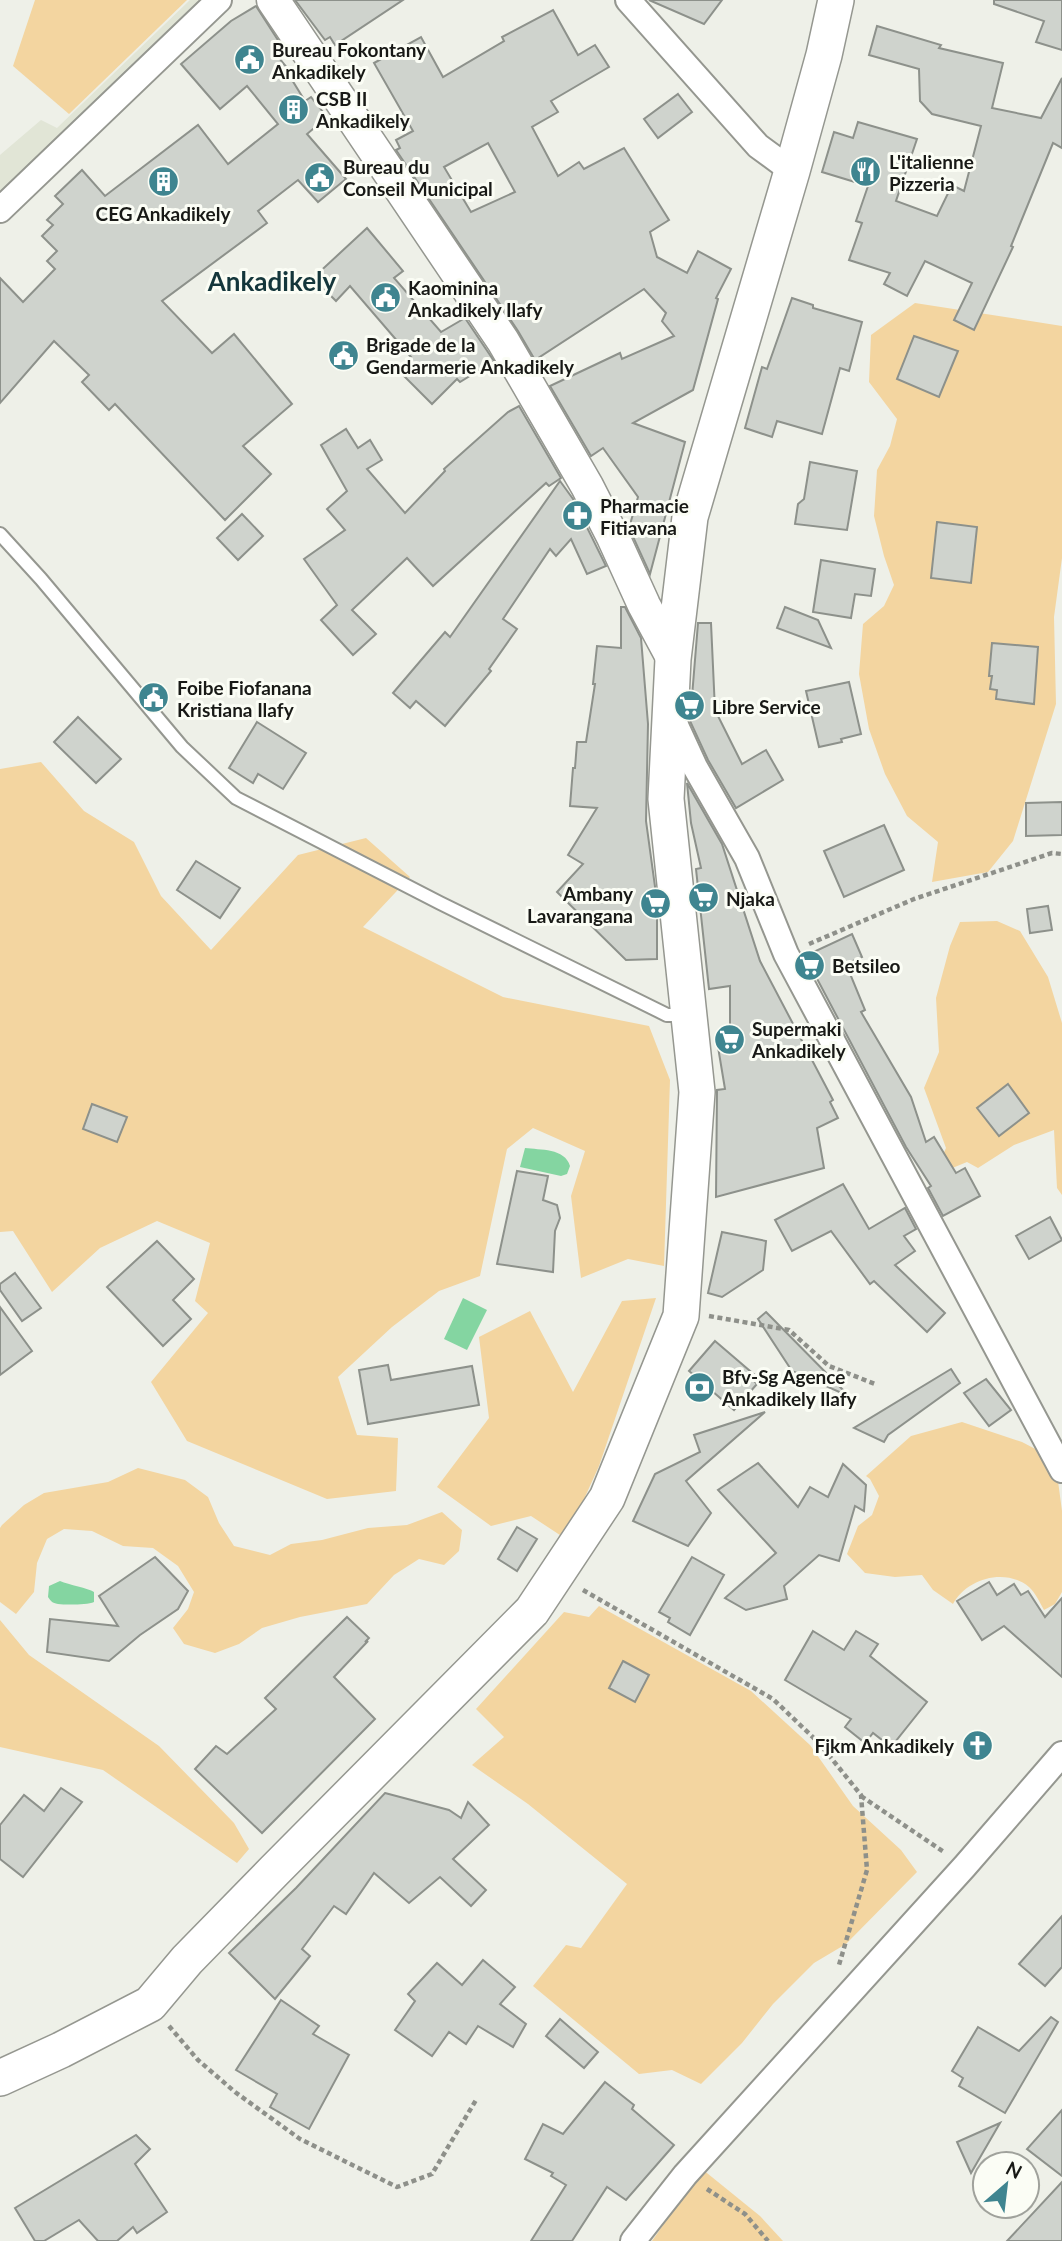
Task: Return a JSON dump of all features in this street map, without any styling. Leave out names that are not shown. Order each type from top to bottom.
[{"type":"main road","points":[[0,2078],[150,2004],[187,1960],[532,1611],[607,1498],[681,1316],[697,1092],[666,799],[673,659],[690,517],[792,171],[836,0]]},
{"type":"street","points":[[0,210],[219,0]]},
{"type":"street","points":[[273,0],[503,341],[587,486],[673,659]]},
{"type":"street","points":[[628,0],[758,146],[792,171]]},
{"type":"street","points":[[671,716],[695,767],[747,858],[786,954],[1062,1470]]},
{"type":"street","points":[[633,2241],[685,2175],[965,1866],[1062,1754]]},
{"type":"lane","points":[[0,534],[182,747],[236,798],[667,1015],[689,1015]]},
{"type":"path","points":[[786,954],[914,899],[1052,853],[1062,854]]},
{"type":"path","points":[[681,1316],[690,1313],[789,1329],[828,1366],[875,1384]]},
{"type":"path","points":[[556,1575],[773,1699],[819,1743],[860,1795],[965,1866]]},
{"type":"path","points":[[834,2010],[836,1975],[867,1870],[860,1795]]},
{"type":"path","points":[[150,2004],[198,2060],[235,2092],[300,2139],[397,2187],[432,2174],[475,2100]]},
{"type":"path","points":[[685,2175],[745,2214],[768,2241]]},
{"type":"shaded area","points":[[35,0],[187,0],[69,114],[13,66]]},
{"type":"shaded area","points":[[190,0],[203,0],[0,206],[0,155],[41,120],[57,128]]},
{"type":"shaded area","points":[[915,303],[1062,326],[1062,558],[1054,617],[1056,704],[1013,841],[988,872],[932,882],[938,842],[907,816],[885,774],[869,729],[859,674],[863,624],[884,606],[894,585],[874,516],[877,470],[890,446],[897,419],[869,382],[871,335]]},
{"type":"shaded area","points":[[41,762],[84,811],[134,842],[161,896],[211,950],[298,855],[366,838],[410,877],[363,927],[503,997],[649,1026],[670,1080],[664,1266],[628,1259],[581,1278],[571,1196],[585,1151],[533,1128],[507,1149],[480,1276],[439,1291],[392,1327],[338,1377],[357,1435],[398,1438],[396,1491],[327,1499],[187,1441],[151,1382],[208,1313],[195,1301],[210,1243],[157,1221],[100,1248],[52,1292],[13,1231],[0,1232],[0,769]]},
{"type":"shaded area","points":[[997,921],[1020,931],[1048,977],[1062,1023],[1062,1195],[1057,1188],[1054,1130],[1014,1145],[978,1168],[967,1162],[933,1176],[946,1148],[924,1088],[939,1052],[936,998],[950,946],[960,922]]},
{"type":"shaded area","points":[[525,1148],[551,1151],[563,1156],[570,1166],[567,1174],[561,1176],[520,1167]]},
{"type":"shaded area","points":[[463,1298],[487,1310],[467,1350],[444,1339]]},
{"type":"shaded area","points":[[656,1298],[599,1466],[566,1539],[531,1516],[491,1526],[437,1487],[489,1418],[479,1337],[530,1311],[573,1392],[622,1301]]},
{"type":"shaded area","points":[[962,1422],[1022,1442],[1045,1454],[1058,1481],[1062,1511],[1062,1592],[1055,1604],[1044,1610],[1029,1587],[1009,1578],[998,1577],[976,1582],[959,1595],[953,1604],[933,1590],[922,1575],[895,1577],[865,1573],[847,1554],[858,1526],[872,1515],[879,1496],[866,1476],[911,1436]]},
{"type":"shaded area","points":[[138,1468],[185,1480],[208,1497],[219,1523],[234,1546],[270,1555],[291,1544],[322,1540],[368,1528],[407,1525],[442,1512],[462,1530],[459,1551],[444,1565],[419,1559],[394,1575],[367,1604],[300,1617],[262,1628],[239,1644],[215,1653],[184,1644],[173,1628],[188,1609],[194,1592],[178,1566],[153,1548],[123,1546],[92,1531],[64,1529],[47,1539],[37,1563],[34,1592],[16,1614],[0,1602],[2,1525],[24,1505],[44,1493],[108,1482]]},
{"type":"shaded area","points":[[60,1581],[94,1592],[94,1602],[71,1605],[53,1602],[48,1597],[49,1586]]},
{"type":"shaded area","points":[[599,1606],[751,1691],[810,1745],[853,1806],[901,1850],[917,1872],[846,1944],[814,1963],[701,2084],[672,2070],[639,2074],[533,1986],[566,1945],[581,1948],[627,1884],[528,1804],[472,1765],[504,1737],[476,1709],[564,1612],[589,1617]]},
{"type":"shaded area","points":[[0,1620],[29,1655],[159,1746],[234,1823],[249,1849],[237,1863],[103,1770],[0,1747]]},
{"type":"shaded area","points":[[702,2169],[760,2216],[783,2241],[652,2241]]},
{"type":"building","points":[[295,0],[403,0],[335,45],[330,37],[325,40]]},
{"type":"building","points":[[649,0],[722,0],[704,24]]},
{"type":"building","points":[[994,0],[1062,0],[1062,50],[1036,42],[1044,21],[994,4]]},
{"type":"building","points":[[256,6],[283,48],[275,53],[292,74],[289,75],[305,101],[311,97],[327,117],[307,134],[346,179],[318,202],[298,180],[258,211],[267,223],[162,301],[212,353],[234,334],[292,404],[243,446],[271,474],[225,520],[115,404],[109,410],[82,382],[89,375],[54,341],[0,403],[0,278],[23,302],[55,269],[47,261],[57,251],[42,236],[53,225],[47,220],[63,204],[55,196],[82,170],[105,196],[198,125],[228,164],[278,124],[247,86],[220,109],[181,64],[231,21]]},
{"type":"building","points":[[553,10],[578,55],[595,45],[609,67],[551,101],[558,112],[532,127],[558,176],[579,162],[584,169],[624,148],[669,220],[650,232],[657,257],[687,273],[698,251],[731,269],[716,298],[718,299],[693,390],[633,423],[685,442],[650,574],[629,528],[638,497],[603,448],[591,456],[550,386],[620,353],[622,359],[674,336],[662,321],[666,313],[644,289],[535,360],[396,150],[400,148],[396,140],[413,131],[374,63],[421,37],[443,77],[504,41],[502,37]],"holes":[[[488,143],[515,192],[471,212],[444,167]]]},
{"type":"building","points":[[877,26],[941,45],[939,48],[1003,63],[992,108],[1041,118],[1062,78],[1062,148],[1053,143],[1011,246],[1013,247],[974,330],[954,320],[972,283],[925,261],[907,296],[884,284],[890,273],[849,260],[862,223],[856,221],[868,186],[822,172],[834,132],[853,138],[858,122],[917,139],[896,201],[937,216],[952,185],[964,191],[981,126],[932,114],[920,101],[919,69],[869,55]]},
{"type":"building","points":[[678,94],[692,112],[658,138],[644,119]]},
{"type":"building","points":[[367,228],[403,271],[394,278],[441,332],[465,318],[494,361],[460,382],[457,379],[432,404],[398,370],[411,357],[350,286],[336,301],[313,278]]},
{"type":"building","points":[[792,298],[813,305],[813,308],[862,322],[849,371],[840,368],[822,434],[777,421],[772,437],[745,428],[762,367],[767,369]]},
{"type":"building","points":[[914,336],[958,351],[939,397],[897,379]]},
{"type":"building","points":[[519,406],[561,478],[549,486],[546,483],[433,586],[407,558],[352,610],[376,634],[353,655],[321,620],[337,605],[304,559],[345,530],[327,509],[347,491],[321,445],[346,429],[358,448],[370,440],[382,460],[367,469],[405,513],[444,469],[508,412]]},
{"type":"building","points":[[810,462],[857,471],[847,530],[795,524],[798,504],[804,499]]},
{"type":"building","points":[[560,481],[573,499],[606,566],[587,574],[571,539],[556,556],[550,549],[503,619],[517,629],[489,669],[491,671],[445,726],[416,701],[410,708],[393,693],[445,632],[450,637]]},
{"type":"building","points":[[242,514],[263,536],[238,560],[217,538]]},
{"type":"building","points":[[937,522],[977,527],[971,583],[931,578]]},
{"type":"building","points":[[821,560],[875,569],[871,596],[855,594],[851,618],[813,612]]},
{"type":"building","points":[[621,607],[625,607],[641,638],[648,724],[646,821],[657,901],[657,959],[626,960],[557,892],[583,864],[568,855],[597,808],[570,806],[573,768],[577,742],[586,742],[595,684],[597,646],[621,648]]},
{"type":"building","points":[[785,607],[818,620],[831,648],[777,628]]},
{"type":"building","points":[[698,623],[711,623],[715,710],[742,764],[766,750],[783,780],[736,808],[708,760],[690,721]]},
{"type":"building","points":[[992,643],[1038,647],[1034,704],[996,699],[997,690],[990,689],[992,676],[989,676]]},
{"type":"building","points":[[849,682],[861,734],[819,747],[806,691]]},
{"type":"building","points":[[78,717],[121,759],[96,783],[54,742]]},
{"type":"building","points":[[257,722],[306,753],[283,789],[258,774],[253,783],[229,768]]},
{"type":"building","points":[[687,783],[722,844],[760,961],[833,1100],[830,1102],[838,1118],[817,1128],[824,1168],[716,1197],[717,1090],[725,1089],[717,1041],[730,1040],[730,986],[709,989],[696,869],[701,868],[691,823]]},
{"type":"building","points":[[1062,802],[1062,835],[1026,836],[1026,803]]},
{"type":"building","points":[[884,825],[904,870],[844,897],[824,851]]},
{"type":"building","points":[[196,861],[240,888],[220,918],[177,890]]},
{"type":"building","points":[[1048,906],[1052,930],[1030,933],[1027,909]]},
{"type":"building","points":[[852,934],[862,957],[846,964],[865,1010],[861,1012],[911,1097],[926,1142],[934,1137],[956,1173],[965,1168],[980,1196],[943,1216],[928,1188],[931,1186],[906,1147],[805,956]]},
{"type":"building","points":[[1008,1084],[1029,1113],[999,1136],[977,1108]]},
{"type":"building","points":[[92,1104],[127,1117],[117,1142],[83,1129]]},
{"type":"building","points":[[517,1171],[548,1176],[543,1200],[557,1205],[560,1218],[555,1231],[553,1272],[497,1264]]},
{"type":"building","points":[[843,1184],[869,1229],[905,1208],[916,1229],[904,1236],[915,1251],[895,1265],[945,1313],[927,1332],[874,1281],[870,1284],[831,1231],[792,1251],[775,1220]]},
{"type":"building","points":[[1050,1217],[1062,1240],[1029,1259],[1016,1236]]},
{"type":"building","points":[[722,1232],[766,1241],[763,1270],[722,1297],[708,1293]]},
{"type":"building","points":[[157,1241],[194,1279],[173,1300],[191,1319],[163,1346],[107,1287]]},
{"type":"building","points":[[15,1273],[41,1308],[22,1321],[0,1290],[0,1284]]},
{"type":"building","points":[[0,1307],[32,1351],[0,1375]]},
{"type":"building","points":[[766,1312],[846,1395],[792,1371],[758,1319]]},
{"type":"building","points":[[715,1341],[757,1377],[754,1381],[757,1384],[734,1410],[689,1371]]},
{"type":"building","points":[[388,1365],[391,1380],[472,1366],[479,1405],[368,1424],[359,1370]]},
{"type":"building","points":[[951,1369],[960,1383],[888,1435],[884,1442],[854,1428]]},
{"type":"building","points":[[986,1379],[1011,1410],[989,1426],[964,1393]]},
{"type":"building","points":[[765,1412],[686,1481],[711,1513],[688,1546],[633,1521],[655,1474],[700,1452],[694,1435]]},
{"type":"building","points":[[758,1463],[798,1507],[810,1487],[828,1497],[843,1464],[866,1485],[864,1511],[855,1506],[839,1561],[819,1555],[784,1586],[787,1599],[746,1610],[725,1598],[776,1553],[718,1490]]},
{"type":"building","points":[[517,1527],[537,1539],[517,1571],[498,1559]]},
{"type":"building","points":[[155,1557],[188,1591],[178,1609],[140,1635],[109,1661],[47,1652],[50,1619],[118,1626],[99,1596]]},
{"type":"building","points":[[692,1557],[724,1575],[690,1635],[668,1622],[670,1618],[659,1612]]},
{"type":"building","points":[[989,1582],[997,1595],[1014,1584],[1021,1595],[1028,1591],[1045,1617],[1062,1598],[1062,1677],[1004,1626],[982,1640],[957,1601]]},
{"type":"building","points":[[347,1617],[369,1638],[334,1677],[375,1719],[262,1833],[195,1769],[216,1746],[227,1754],[276,1709],[265,1698]]},
{"type":"building","points":[[813,1631],[844,1650],[856,1631],[878,1644],[870,1656],[927,1702],[891,1747],[873,1733],[865,1743],[845,1727],[851,1719],[785,1680]]},
{"type":"building","points":[[623,1661],[649,1675],[635,1702],[609,1688]]},
{"type":"building","points":[[61,1788],[82,1802],[23,1877],[0,1859],[0,1825],[24,1795],[44,1811]]},
{"type":"building","points":[[385,1793],[449,1810],[461,1818],[468,1802],[489,1825],[453,1859],[486,1890],[471,1906],[440,1877],[409,1903],[374,1873],[346,1914],[334,1906],[302,1949],[310,1956],[275,1999],[229,1953],[296,1888]]},
{"type":"building","points":[[1062,1916],[1062,1967],[1045,1986],[1019,1964]]},
{"type":"building","points":[[483,1960],[515,1987],[500,2004],[526,2024],[513,2047],[478,2026],[466,2044],[449,2032],[432,2056],[395,2030],[415,2001],[408,1994],[437,1963],[462,1985]]},
{"type":"building","points":[[281,2000],[319,2026],[313,2034],[349,2055],[309,2129],[270,2107],[277,2094],[236,2070]]},
{"type":"building","points":[[1051,2017],[1058,2022],[1005,2113],[959,2086],[963,2078],[952,2071],[978,2027],[1019,2051]]},
{"type":"building","points":[[560,2019],[598,2052],[584,2068],[546,2036]]},
{"type":"building","points":[[605,2082],[634,2105],[632,2109],[674,2145],[626,2200],[607,2187],[572,2241],[531,2241],[566,2185],[551,2176],[553,2173],[525,2159],[543,2124],[563,2134]]},
{"type":"building","points":[[1062,2110],[1062,2176],[1041,2160],[1041,2150],[1027,2149]]},
{"type":"building","points":[[1000,2123],[984,2150],[971,2150],[971,2173],[957,2142]]},
{"type":"building","points":[[136,2135],[150,2149],[135,2164],[167,2212],[137,2233],[133,2227],[117,2241],[98,2241],[79,2220],[44,2241],[35,2241],[15,2208]]},
{"type":"building","points":[[1062,2182],[1062,2241],[1007,2241],[1027,2220],[1041,2220],[1041,2205]]},
{"type":"place","name":"Bureau Fokontany Ankadikely","points":[[249,60]]},
{"type":"place","name":"CSB II Ankadikely","points":[[293,109]]},
{"type":"place","name":"L'italienne Pizzeria","points":[[866,172]]},
{"type":"place","name":"Bureau du Conseil Municipal","points":[[320,177]]},
{"type":"place","name":"CEG Ankadikely","points":[[163,182]]},
{"type":"place","name":"Kaominina Ankadikely Ilafy","points":[[385,298]]},
{"type":"place","name":"Brigade de la Gendarmerie Ankadikely","points":[[343,355]]},
{"type":"place","name":"Pharmacie Fitiavana","points":[[577,516]]},
{"type":"place","name":"Foibe Fiofanana Kristiana Ilafy","points":[[154,698]]},
{"type":"place","name":"Libre Service","points":[[689,706]]},
{"type":"place","name":"Njaka","points":[[703,898]]},
{"type":"place","name":"Ambany Lavarangana","points":[[656,904]]},
{"type":"place","name":"Betsileo","points":[[809,965]]},
{"type":"place","name":"Supermaki Ankadikely","points":[[729,1039]]},
{"type":"place","name":"Bfv-Sg Agence Ankadikely Ilafy","points":[[699,1387]]},
{"type":"place","name":"Fjkm Ankadikely","points":[[977,1745]]},
{"type":"district","name":"Ankadikely","points":[[272,281]]}]
